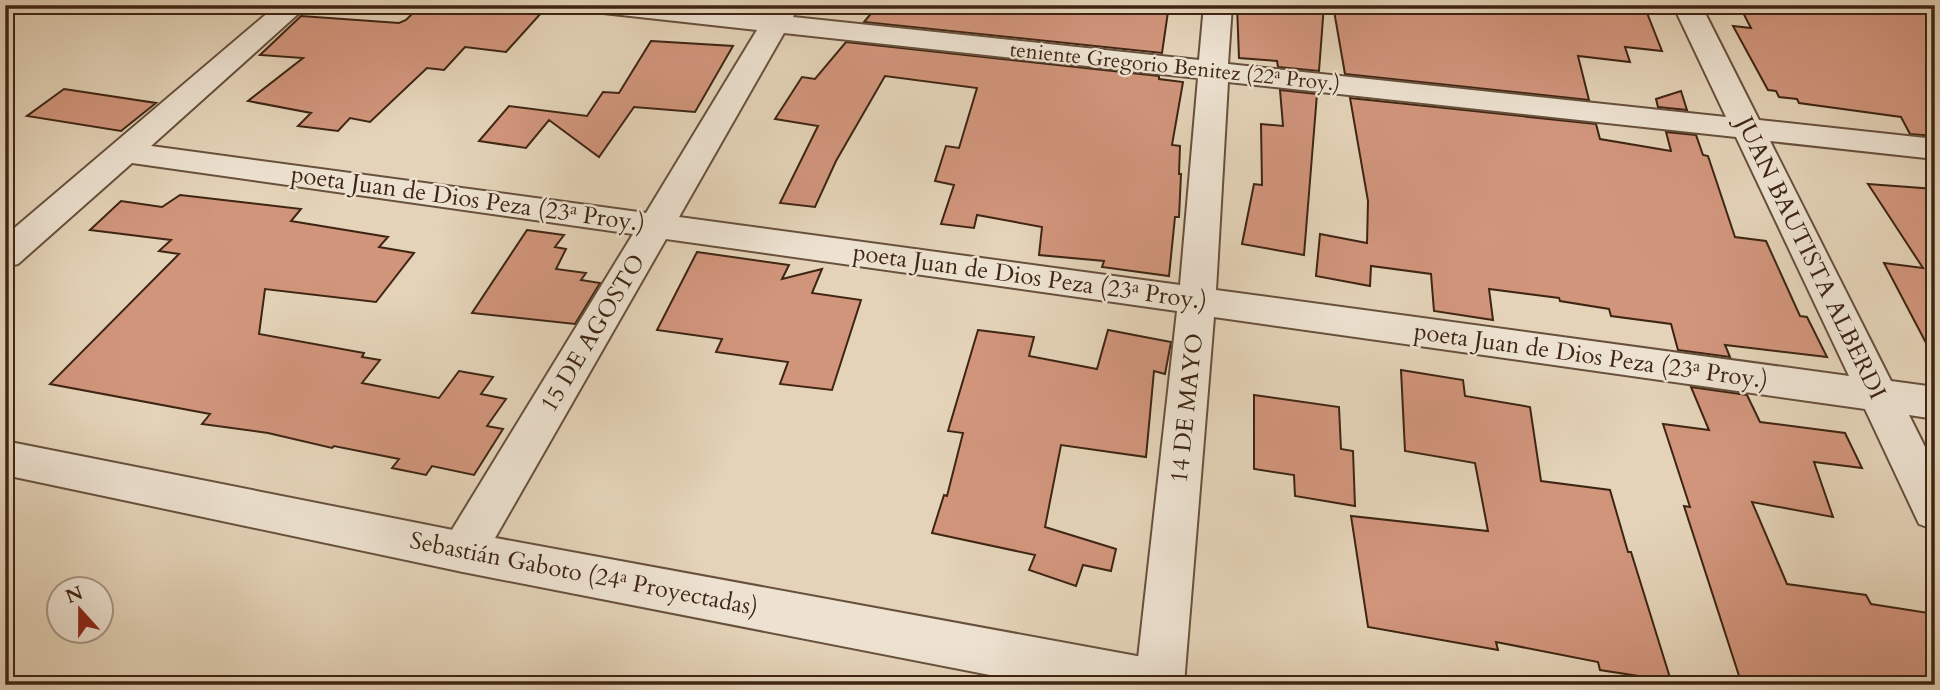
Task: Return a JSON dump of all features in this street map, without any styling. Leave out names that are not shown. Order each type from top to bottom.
[{"type":"street","points":[[5,255],[294,5]]},
{"type":"street","name":"teniente Gregorio Benitez (22ª Proy.)","points":[[603,5],[781,15],[1214,71],[1935,149]]},
{"type":"street","name":"14 DE MAYO","points":[[1162,684],[1197,301],[1218,5]]},
{"type":"street","name":"JUAN BAUTISTA ALBERDI","points":[[1687,5],[1935,511]]},
{"type":"street","name":"15 DE AGOSTO","points":[[463,552],[781,15]]},
{"type":"street","name":"poeta Juan de Dios Peza (23ª Proy.)","points":[[125,152],[1935,403]]},
{"type":"street","name":"Sebastián Gaboto (24ª Proyectadas)","points":[[5,458],[463,552],[1162,684]]},
{"type":"building","points":[[421,5],[498,5],[543,11],[506,52],[465,47],[444,70],[427,68],[370,122],[350,118],[338,131],[298,126],[311,113],[248,101],[303,58],[260,55],[301,16],[399,23],[406,20]]},
{"type":"building","points":[[878,5],[1062,8],[1063,5],[1169,5],[1162,53],[864,22]]},
{"type":"building","points":[[1237,5],[1324,5],[1319,71],[1278,67],[1277,61],[1239,58]]},
{"type":"building","points":[[1333,5],[1634,5],[1637,12],[1647,13],[1662,51],[1625,47],[1630,62],[1578,56],[1589,100],[1345,74]]},
{"type":"building","points":[[1739,5],[1901,5],[1935,9],[1935,136],[1910,134],[1901,117],[1799,103],[1797,99],[1779,97],[1776,91],[1768,90],[1733,26],[1751,28]]},
{"type":"building","points":[[651,41],[733,46],[695,112],[634,107],[599,157],[549,120],[526,148],[479,141],[509,106],[587,116],[603,92],[619,93]]},
{"type":"building","points":[[846,42],[1159,76],[1159,79],[1183,82],[1172,145],[1180,146],[1181,174],[1179,217],[1175,217],[1169,276],[1102,267],[1104,261],[1039,255],[1042,227],[977,215],[974,228],[941,224],[954,185],[935,181],[946,146],[959,148],[977,88],[885,76],[836,161],[815,207],[780,203],[818,126],[775,119],[802,77],[815,79]]},
{"type":"building","points":[[64,89],[156,103],[121,131],[27,116]]},
{"type":"building","points":[[1280,90],[1317,94],[1304,255],[1242,244],[1254,184],[1262,185],[1261,124],[1283,126]]},
{"type":"building","points":[[1681,91],[1687,110],[1658,107],[1656,99]]},
{"type":"building","points":[[1350,98],[1596,124],[1600,139],[1671,151],[1666,132],[1696,135],[1703,155],[1708,156],[1735,237],[1766,241],[1800,316],[1807,317],[1827,357],[1725,345],[1730,357],[1678,350],[1671,324],[1611,316],[1609,309],[1560,301],[1559,298],[1489,289],[1493,320],[1434,311],[1431,274],[1371,266],[1370,286],[1316,276],[1320,234],[1367,243],[1368,201]]},
{"type":"building","points":[[1868,184],[1935,189],[1935,360],[1884,263],[1923,268]]},
{"type":"building","points":[[180,195],[301,209],[291,221],[388,237],[379,247],[414,253],[376,302],[265,289],[259,334],[364,353],[362,357],[380,360],[362,383],[439,398],[459,371],[493,377],[481,394],[506,399],[487,426],[503,429],[474,475],[432,466],[426,475],[392,468],[399,459],[334,446],[332,448],[268,433],[202,424],[210,414],[50,384],[179,254],[159,251],[171,240],[90,230],[121,201],[162,207]]},
{"type":"building","points":[[527,230],[564,235],[555,247],[566,249],[556,269],[586,273],[581,280],[600,283],[575,324],[472,313]]},
{"type":"building","points":[[697,252],[789,265],[782,279],[822,269],[812,293],[861,300],[832,390],[780,384],[788,362],[716,352],[722,339],[657,330]]},
{"type":"building","points":[[978,330],[1034,337],[1029,356],[1097,369],[1108,330],[1171,342],[1165,374],[1154,371],[1146,457],[1061,445],[1045,527],[1116,549],[1111,571],[1083,565],[1076,586],[1029,570],[1035,555],[932,533],[944,495],[947,496],[963,433],[948,431]]},
{"type":"building","points":[[1401,370],[1463,380],[1465,396],[1530,407],[1541,481],[1610,490],[1671,681],[1600,670],[1598,662],[1496,642],[1498,650],[1368,627],[1351,516],[1488,531],[1475,463],[1405,451]]},
{"type":"building","points":[[1691,387],[1747,395],[1760,422],[1845,433],[1862,468],[1814,462],[1833,517],[1752,502],[1787,584],[1866,595],[1871,604],[1935,614],[1935,685],[1742,685],[1684,506],[1690,507],[1663,424],[1709,430]]},
{"type":"building","points":[[1254,395],[1339,407],[1341,449],[1353,451],[1355,506],[1295,496],[1294,475],[1254,469]]}]
